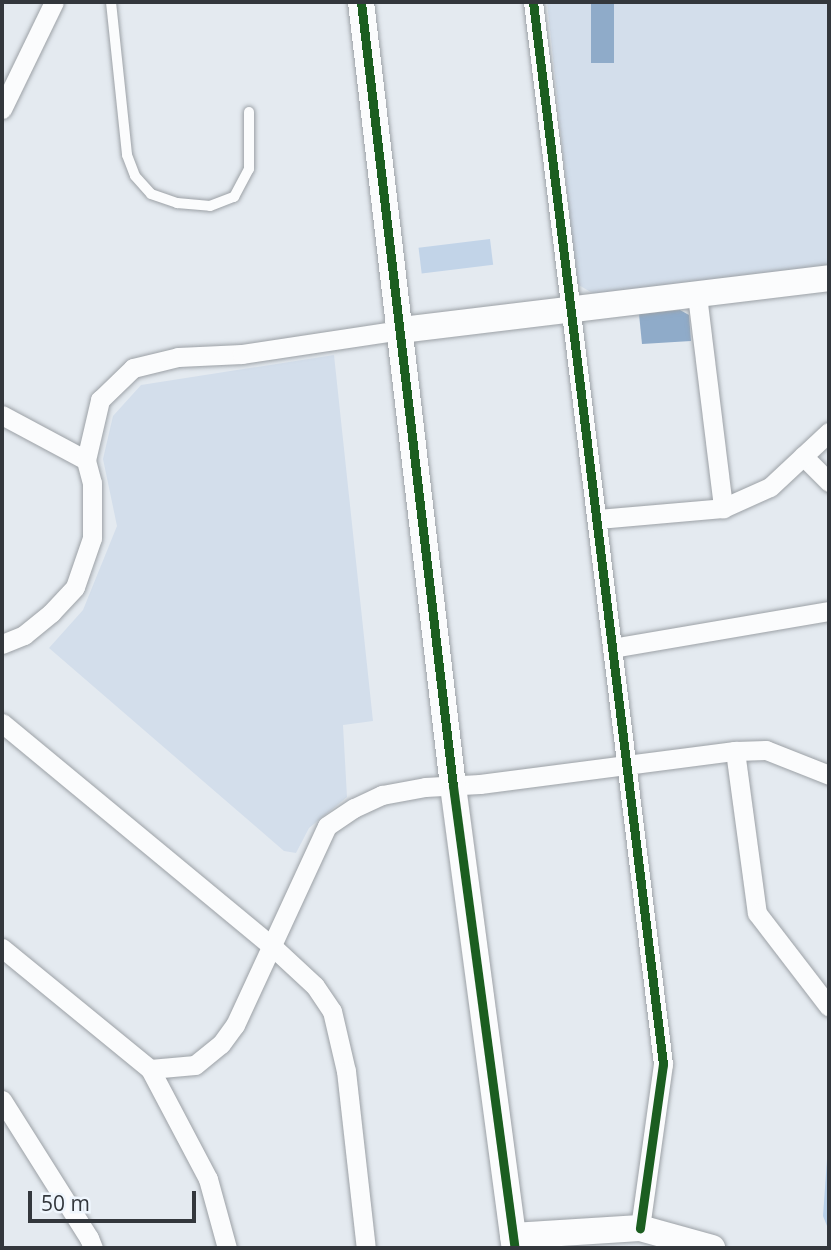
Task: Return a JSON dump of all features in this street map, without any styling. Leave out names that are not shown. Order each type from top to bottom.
[{"type":"street","points":[[2,109],[54,2]]},
{"type":"street","points":[[361,2],[453,786],[514,1242],[639,1228],[712,1248]]},
{"type":"street","points":[[533,2],[663,1064],[639,1228]]},
{"type":"street","points":[[2,644],[24,635],[51,613],[75,587],[92,538],[92,483],[86,460],[100,400],[134,368],[178,357],[243,354],[401,330],[829,278]]},
{"type":"street","points":[[697,295],[723,508]]},
{"type":"street","points":[[2,415],[86,460]]},
{"type":"street","points":[[598,519],[723,508],[770,487],[829,432]]},
{"type":"street","points":[[803,456],[829,482]]},
{"type":"street","points":[[612,648],[829,611]]},
{"type":"street","points":[[2,723],[274,947],[315,986],[331,1012],[345,1070],[366,1248]]},
{"type":"street","points":[[150,1069],[195,1065],[221,1044],[235,1025],[274,947],[305,868],[327,826],[354,808],[382,795],[735,751],[766,750],[829,775]]},
{"type":"street","points":[[735,751],[758,913],[829,1007]]},
{"type":"street","points":[[2,948],[150,1069],[208,1179],[227,1248]]},
{"type":"street","points":[[2,1100],[93,1248]]},
{"type":"lane","points":[[111,2],[127,155],[135,176],[151,194],[177,203],[210,206],[234,197],[249,169],[249,112]]},
{"type":"shaded area","points":[[547,2],[829,2],[829,266],[594,294],[577,284]]},
{"type":"shaded area","points":[[591,2],[614,2],[614,63],[591,63]]},
{"type":"shaded area","points":[[490,239],[493,265],[422,274],[419,248]]},
{"type":"shaded area","points":[[680,310],[689,315],[691,341],[642,344],[639,314]]},
{"type":"shaded area","points":[[334,355],[373,721],[343,725],[347,797],[309,828],[296,853],[284,851],[49,648],[83,610],[117,526],[103,459],[113,416],[141,385]]},
{"type":"shaded area","points":[[829,1131],[829,1231],[823,1216]]},
{"type":"cycle path","points":[[361,2],[453,786],[515,1248]]},
{"type":"cycle path","points":[[533,2],[663,1064],[640,1228]]}]
